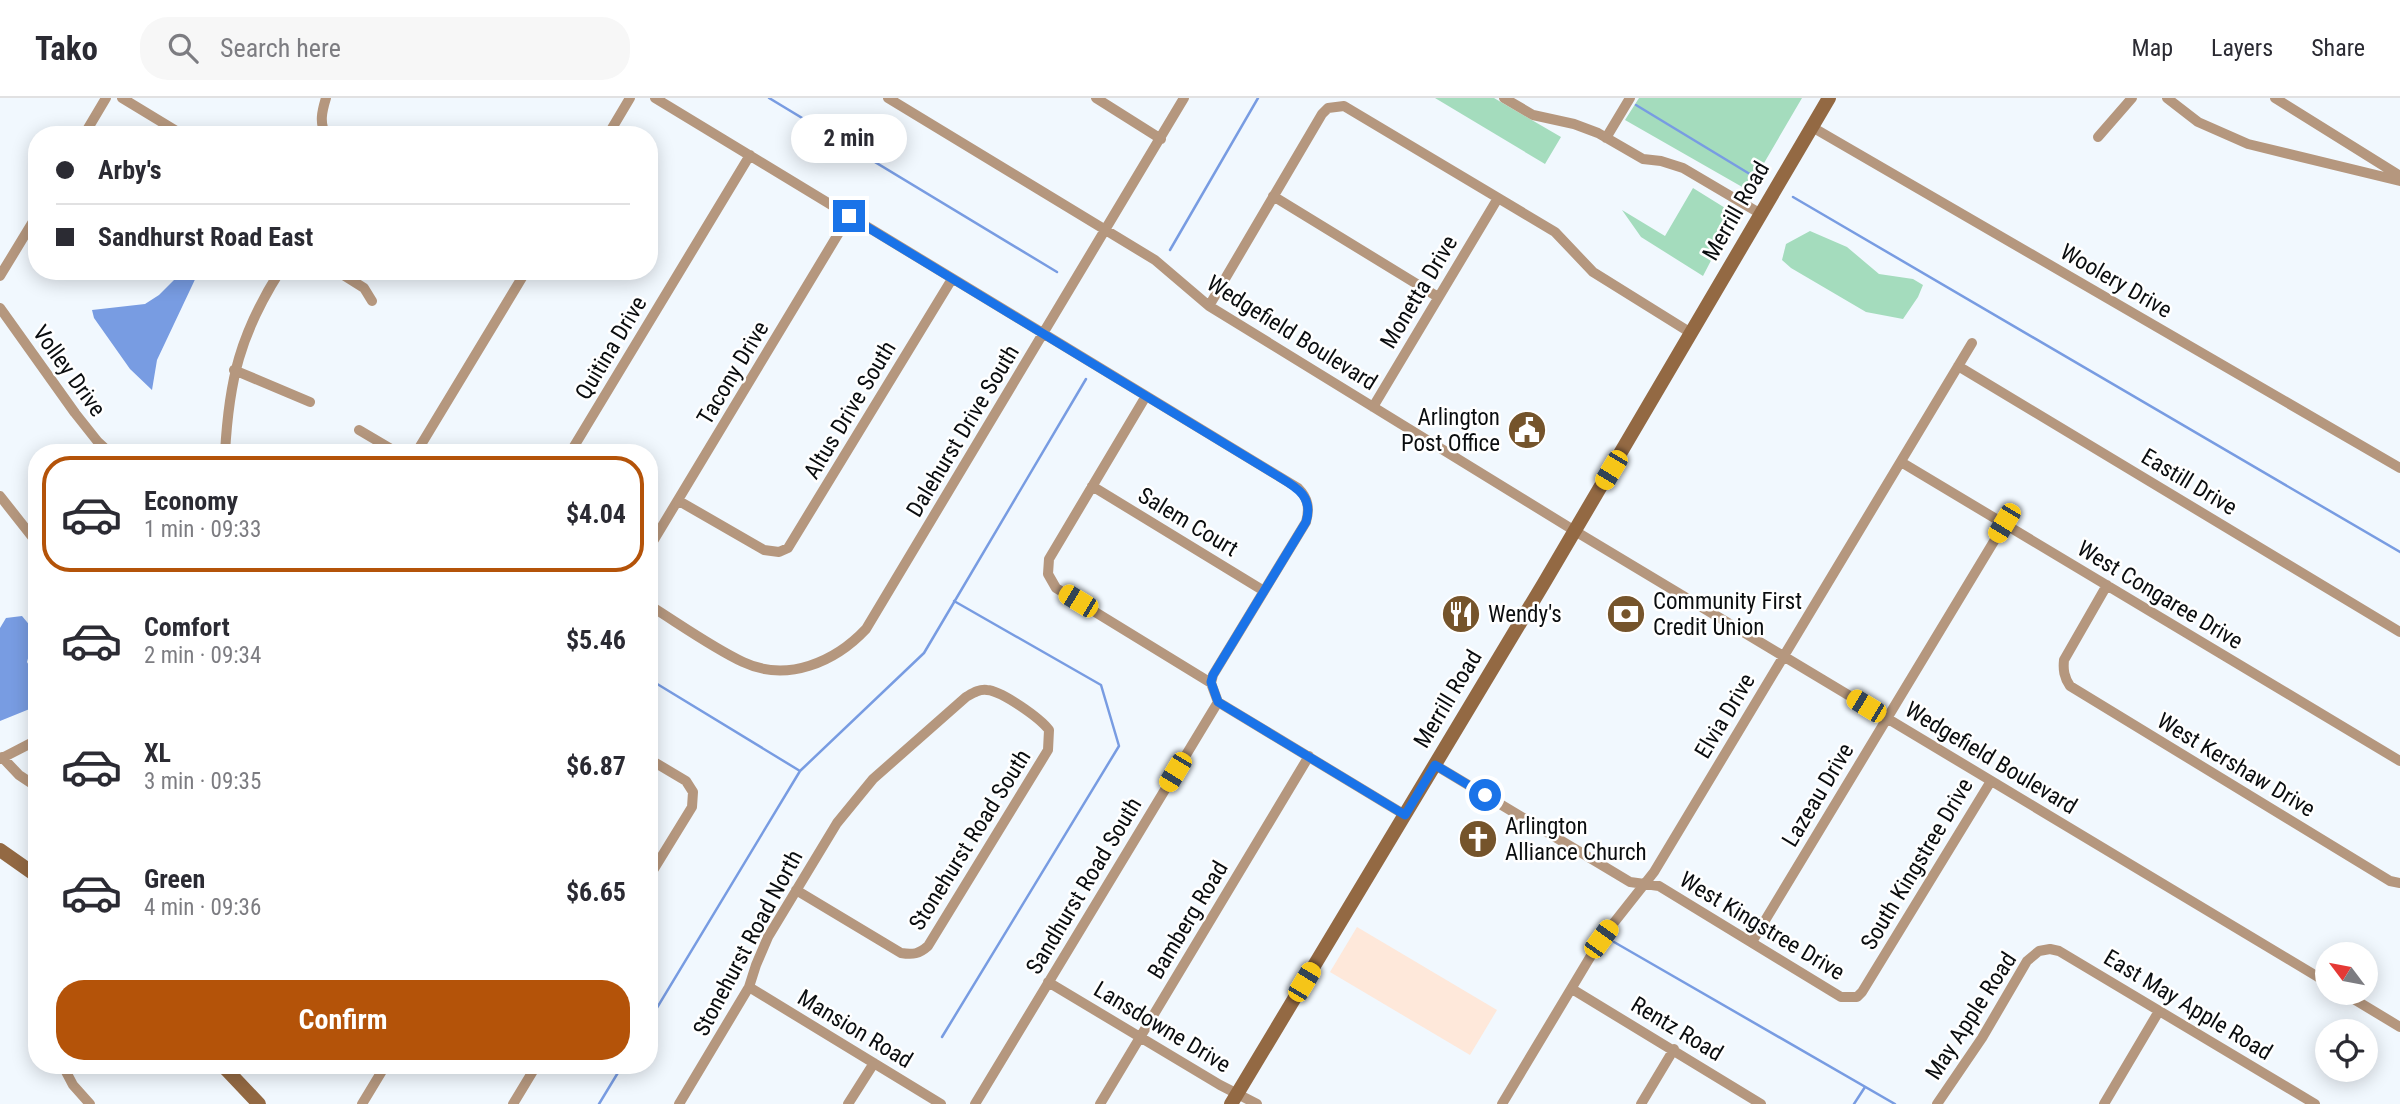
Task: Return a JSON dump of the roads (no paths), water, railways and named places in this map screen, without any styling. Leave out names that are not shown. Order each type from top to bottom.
[{"type":"main road","name":"Merrill Road","points":[[1234,1099],[1435,765],[1829,98]]},
{"type":"main road","points":[[0,850],[28,870]]},
{"type":"main road","points":[[238,1074],[259,1104]]},
{"type":"street","points":[[89,126],[106,98]]},
{"type":"street","points":[[122,98],[168,126]]},
{"type":"street","points":[[321,126],[326,98]]},
{"type":"street","points":[[613,126],[630,98]]},
{"type":"street","points":[[655,98],[1298,488],[1308,503],[1306,522],[1211,682],[1218,702],[1405,815]]},
{"type":"street","name":"Wedgefield Boulevard","points":[[888,98],[1170,271],[1209,306],[1574,531],[2315,975]]},
{"type":"street","points":[[1096,98],[1161,139]]},
{"type":"street","name":"Dalehurst Drive South","points":[[658,611],[743,663],[766,669],[807,667],[824,661],[854,642],[866,629],[1184,98]]},
{"type":"street","points":[[1504,98],[1533,115],[1574,124],[1606,138],[1643,159],[1661,160],[1683,168],[1761,214]]},
{"type":"street","points":[[1606,138],[1630,98]]},
{"type":"street","points":[[2098,137],[2132,98]]},
{"type":"street","points":[[2167,98],[2198,122],[2248,144],[2400,179]]},
{"type":"street","points":[[2275,98],[2400,179]]},
{"type":"street","points":[[1209,306],[1322,114],[1328,108],[1344,106],[1555,232],[1593,272],[1691,333]]},
{"type":"street","name":"Woolery Drive","points":[[1812,127],[2400,468]]},
{"type":"street","name":"Quitina Drive","points":[[575,444],[750,155]]},
{"type":"street","points":[[1273,196],[1438,297]]},
{"type":"street","name":"Monetta Drive","points":[[1373,407],[1497,198]]},
{"type":"street","name":"Tacony Drive","points":[[658,534],[849,216]]},
{"type":"street","points":[[0,276],[28,230]]},
{"type":"street","name":"Altus Drive South","points":[[679,500],[764,550],[774,552],[788,548],[952,279]]},
{"type":"street","points":[[225,444],[227,412],[234,370],[256,310],[274,280]]},
{"type":"street","points":[[351,280],[364,288],[372,301]]},
{"type":"street","points":[[421,444],[521,280]]},
{"type":"street","name":"Volley Drive","points":[[0,309],[100,444]]},
{"type":"street","name":"Elvia Drive","points":[[1502,1104],[1601,939],[1654,872],[1972,343]]},
{"type":"street","name":"Eastill Drive","points":[[1958,366],[2400,632]]},
{"type":"street","points":[[234,370],[310,402]]},
{"type":"street","points":[[1146,396],[1049,559],[1048,574],[1056,588],[1211,682]]},
{"type":"street","points":[[359,430],[383,444]]},
{"type":"street","name":"West Congaree Drive","points":[[1901,462],[2400,761]]},
{"type":"street","name":"Salem Court","points":[[1092,486],[1264,591]]},
{"type":"street","points":[[0,496],[28,531]]},
{"type":"street","name":"Lazeau Drive","points":[[1752,942],[2004,523]]},
{"type":"street","name":"West Kershaw Drive","points":[[2107,585],[2064,660],[2065,679],[2070,686],[2390,881],[2400,883]]},
{"type":"street","name":"Stonehurst Road South","points":[[796,890],[901,953],[920,953],[929,946],[1048,750],[1049,730],[1043,722],[996,692],[977,691]]},
{"type":"street","name":"Stonehurst Road North","points":[[679,1104],[750,987],[768,937],[836,823],[873,779],[966,697],[977,691]]},
{"type":"street","name":"Sandhurst Road South","points":[[975,1104],[1218,702]]},
{"type":"street","points":[[28,744],[1,758],[28,781]]},
{"type":"street","name":"Bamberg Road","points":[[1100,1104],[1309,756]]},
{"type":"street","points":[[658,764],[686,781],[693,792],[692,807],[658,862]]},
{"type":"street","name":"West Kingstree Drive","points":[[1435,765],[1630,882],[1659,886],[1841,997],[1850,998]]},
{"type":"street","name":"South Kingstree Drive","points":[[1850,998],[1862,992],[1990,781]]},
{"type":"street","name":"East May Apple Road","points":[[2039,951],[2059,951],[2315,1104]]},
{"type":"street","name":"May Apple Road","points":[[1937,1104],[1982,1038],[2027,961],[2039,951]]},
{"type":"street","name":"Lansdowne Drive","points":[[1048,982],[1140,1037],[1234,1099],[1257,1104]]},
{"type":"street","name":"Mansion Road","points":[[750,987],[941,1104]]},
{"type":"street","name":"Rentz Road","points":[[1572,989],[1761,1104]]},
{"type":"street","points":[[2364,1005],[2400,1027]]},
{"type":"street","points":[[2104,1104],[2159,1011]]},
{"type":"street","points":[[1641,1104],[1674,1049]]},
{"type":"street","points":[[848,1104],[874,1063]]},
{"type":"street","points":[[67,1074],[90,1104]]},
{"type":"street","points":[[362,1104],[381,1074]]},
{"type":"street","points":[[513,1104],[531,1074]]},
{"type":"water","points":[[174,280],[195,280],[157,360],[152,390],[130,369],[94,318],[92,310],[145,304]]},
{"type":"water","points":[[22,616],[28,623],[28,710],[0,721],[0,628],[6,618]]},
{"type":"waterway","points":[[769,98],[1057,272]]},
{"type":"waterway","points":[[1170,250],[1258,98]]},
{"type":"waterway","points":[[1636,105],[1758,179]]},
{"type":"waterway","points":[[1793,197],[2400,552]]},
{"type":"waterway","points":[[800,771],[924,653],[1086,379]]},
{"type":"waterway","points":[[942,1037],[1119,746],[1101,685],[954,601]]},
{"type":"waterway","points":[[658,684],[800,771],[658,1006]]},
{"type":"waterway","points":[[1614,942],[1895,1104]]},
{"type":"waterway","points":[[599,1104],[617,1074]]},
{"type":"waterway","points":[[1854,1104],[1865,1087]]},
{"type":"place","name":"Arlington Post Office","points":[[1527,430]]},
{"type":"place","name":"Wendy's","points":[[1461,614]]},
{"type":"place","name":"Community First Credit Union","points":[[1626,614]]},
{"type":"place","name":"Arlington Alliance Church","points":[[1478,839]]}]
